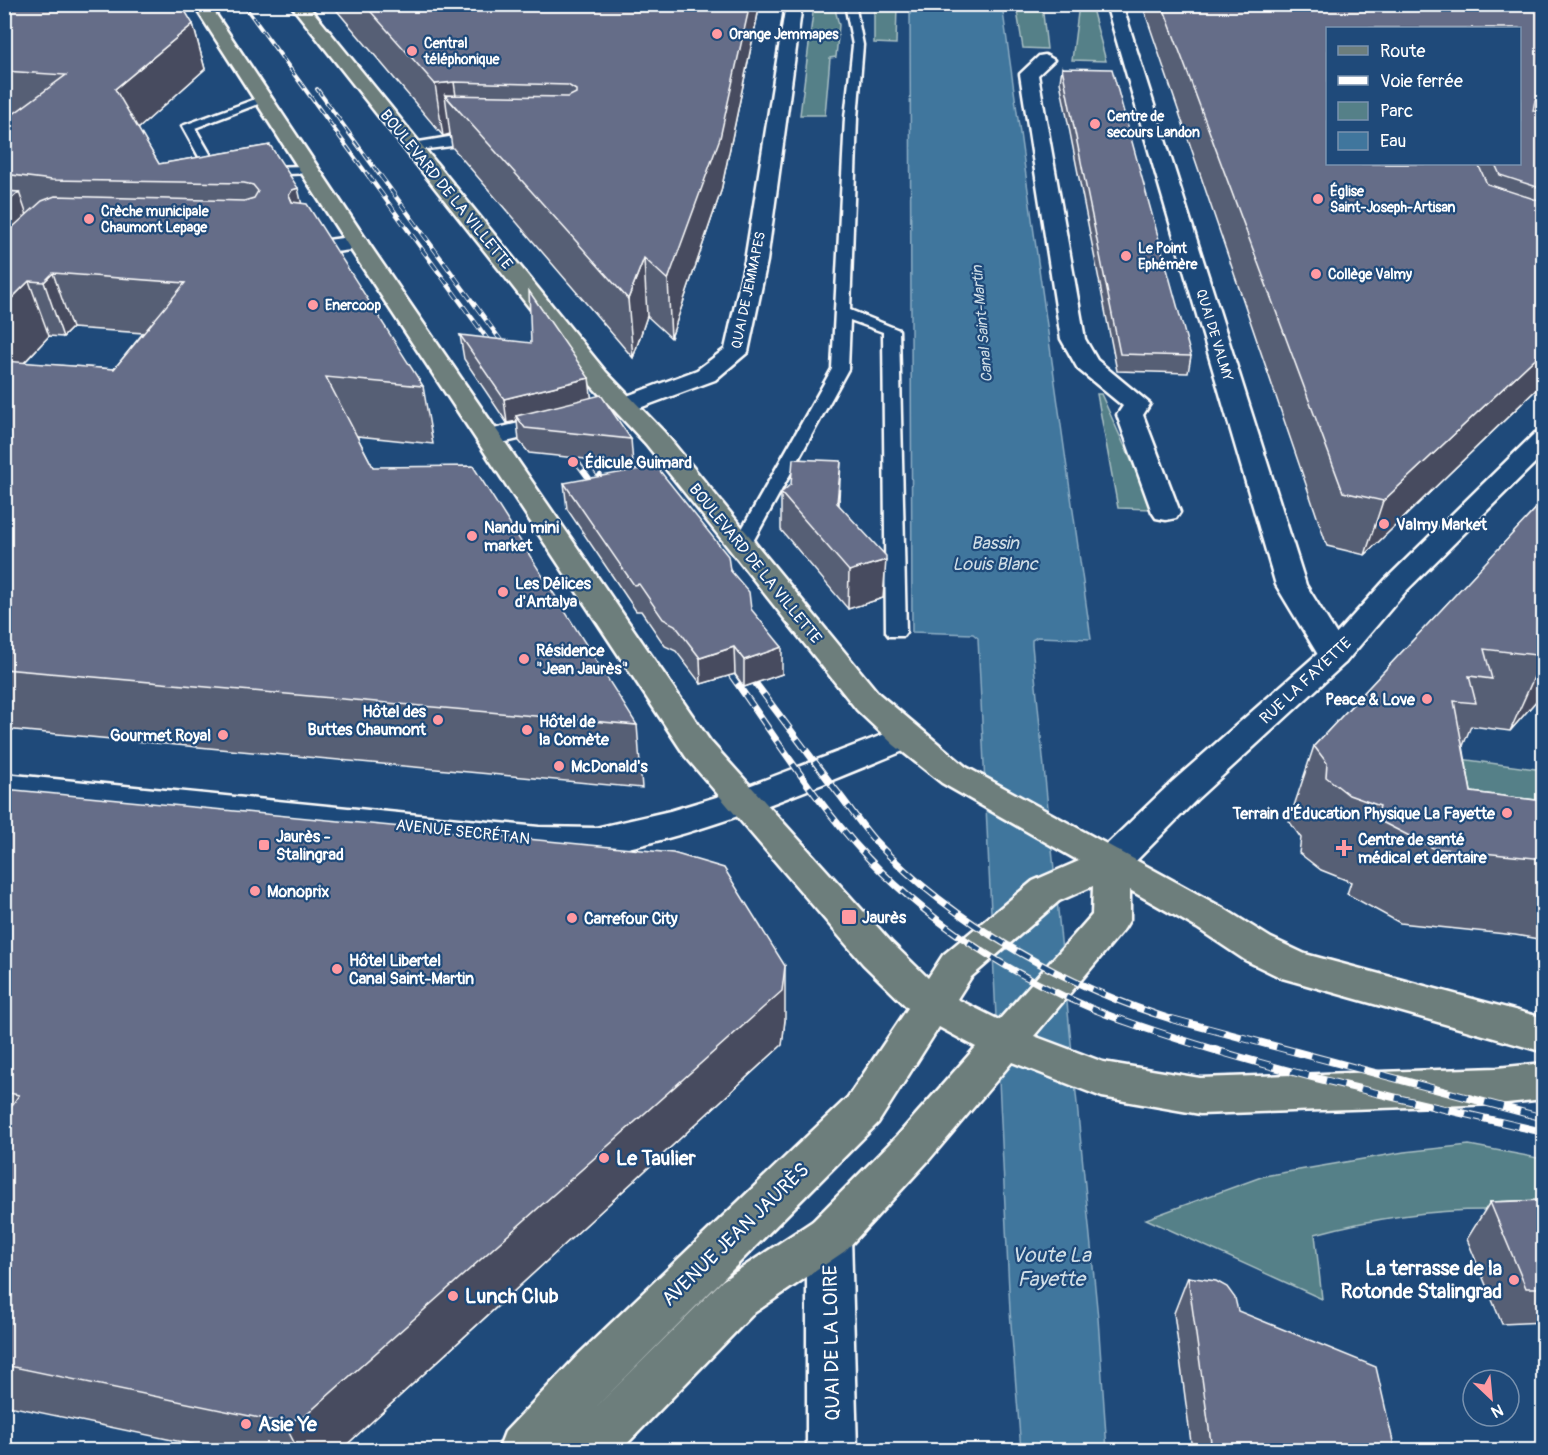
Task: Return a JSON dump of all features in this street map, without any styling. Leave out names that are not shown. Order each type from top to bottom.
[{"type":"main road","points":[[201,4],[266,99],[357,243],[698,749],[877,954],[930,1004],[1006,1043],[1101,1078],[1144,1088],[1200,1096],[1497,1086],[1544,1081]]},
{"type":"main road","name":"BOULEVARD DE LA VILLETTE","points":[[298,4],[597,377],[625,405],[742,545],[857,689],[906,737],[954,775],[1210,918],[1258,949],[1296,967],[1544,1035]]},
{"type":"main road","points":[[585,1450],[633,1406],[738,1297],[829,1236],[885,1179],[1006,1043],[1110,919],[1112,862]]},
{"type":"main road","name":"AVENUE JEAN JAURÈS","points":[[523,1450],[597,1370],[863,1110],[894,1065],[930,1004],[957,966],[1046,891],[1112,862]]},
{"type":"street","name":"QUAI DE JEMMAPES","points":[[490,438],[625,405],[705,375],[736,352],[756,261],[794,4]]},
{"type":"street","name":"QUAI DE VALMY","points":[[1114,4],[1291,585],[1334,656]]},
{"type":"street","points":[[1045,60],[1029,74],[1073,339],[1082,371],[1137,404],[1130,415],[1166,512]]},
{"type":"street","points":[[315,248],[357,243]]},
{"type":"street","name":"RUE LA FAYETTE","points":[[1112,862],[1184,790],[1334,656],[1396,585],[1544,439]]},
{"type":"street","name":"AVENUE SECRÉTAN","points":[[4,786],[539,840],[596,841],[670,825],[744,801],[906,737]]},
{"type":"street","name":"QUAI DE LA LOIRE","points":[[829,1236],[832,1450]]},
{"type":"lane","points":[[742,545],[840,369],[851,118],[858,45],[850,4]]},
{"type":"lane","points":[[266,99],[188,126],[213,170],[311,170]]},
{"type":"lane","points":[[413,147],[461,140],[495,141]]},
{"type":"lane","points":[[843,312],[891,330],[891,455],[896,633]]},
{"type":"green space","points":[[814,5],[834,5],[839,25],[836,57],[830,58],[825,115],[800,115]]},
{"type":"green space","points":[[874,5],[897,5],[896,44],[874,43]]},
{"type":"green space","points":[[1016,5],[1042,5],[1047,49],[1023,48]]},
{"type":"green space","points":[[1079,5],[1091,5],[1106,61],[1072,60]]},
{"type":"green space","points":[[1097,394],[1101,394],[1153,509],[1118,508]]},
{"type":"green space","name":"Terrain d'Éducation Physique La Fayette","points":[[1460,759],[1543,770],[1543,865],[1480,857]]},
{"type":"green space","points":[[1469,1145],[1543,1159],[1543,1213],[1486,1210],[1428,1213],[1371,1221],[1315,1234],[1322,1299],[1146,1219],[1264,1176],[1404,1152]]},
{"type":"water","points":[[910,5],[1002,5],[1091,639],[1037,637],[1032,640],[1032,645],[1098,1318],[1107,1450],[1021,1450],[1010,1311],[978,638],[973,634],[912,632]]},
{"type":"building","points":[[4,4],[181,4],[193,24],[115,89],[159,164],[270,145],[298,188],[292,190],[289,195],[292,202],[307,204],[423,386],[326,377],[373,467],[473,466],[637,725],[4,669],[4,361],[114,369],[185,283],[53,273],[44,282],[29,281],[4,306],[4,235],[42,201],[55,196],[244,201],[254,198],[258,191],[253,185],[244,183],[52,180],[4,174],[4,121],[66,75],[4,71]]},
{"type":"building","points":[[364,4],[750,4],[720,138],[668,280],[644,258],[628,299],[445,95],[568,97],[576,93],[576,90],[568,85],[454,82],[435,84]]},
{"type":"building","points":[[1162,4],[1544,4],[1544,101],[1535,100],[1533,111],[1544,112],[1544,188],[1500,175],[1495,165],[1521,165],[1521,27],[1326,27],[1326,165],[1478,165],[1487,184],[1544,200],[1544,350],[1383,501],[1343,492]]},
{"type":"building","points":[[1062,68],[1112,69],[1191,356],[1120,354]]},
{"type":"building","points":[[4,191],[19,192],[4,205]]},
{"type":"building","points":[[529,291],[589,378],[504,399],[460,335],[531,343]]},
{"type":"building","points":[[601,395],[631,439],[525,428],[516,416]]},
{"type":"building","points":[[793,459],[841,461],[837,503],[886,556],[886,560],[849,571],[781,493],[791,484]]},
{"type":"building","points":[[656,466],[728,556],[730,570],[749,592],[751,609],[782,647],[744,660],[734,647],[700,658],[675,625],[663,619],[639,584],[634,585],[564,483]]},
{"type":"building","points":[[1544,500],[1544,656],[1484,649],[1492,679],[1469,676],[1476,703],[1454,701],[1471,792],[1544,801],[1544,859],[1433,848],[1376,819],[1380,806],[1349,795],[1326,777],[1327,763],[1314,746]]},
{"type":"building","points":[[4,789],[673,853],[724,868],[785,966],[782,991],[305,1416],[284,1423],[4,1365],[4,1117],[19,1095],[4,1092]]},
{"type":"building","points":[[1544,1200],[1544,1288],[1526,1288],[1490,1202]]},
{"type":"building","points":[[1188,1277],[1216,1281],[1227,1287],[1235,1298],[1238,1311],[1376,1367],[1395,1450],[1212,1450]]},
{"type":"railway","points":[[243,4],[369,177]]},
{"type":"railway","points":[[317,89],[381,177]]},
{"type":"railway","points":[[368,175],[496,351]]},
{"type":"railway","points":[[380,175],[510,353]]},
{"type":"railway","points":[[563,443],[599,492]]},
{"type":"railway","points":[[579,447],[611,491]]},
{"type":"railway","points":[[722,662],[730,674]]},
{"type":"railway","points":[[729,672],[830,814],[868,858],[895,884],[924,909],[986,954],[1054,991],[1119,1019]]},
{"type":"railway","points":[[747,672],[871,837],[907,873],[977,926],[1056,972],[1096,991],[1177,1021]]},
{"type":"railway","points":[[1119,1019],[1277,1068],[1544,1132]]},
{"type":"railway","points":[[1119,1019],[1124,1021]]},
{"type":"railway","points":[[1172,1019],[1544,1118]]},
{"type":"place","name":"Orange Jemmapes","points":[[717,34]]},
{"type":"place","name":"Central téléphonique","points":[[412,51]]},
{"type":"place","name":"Centre de secours Landon","points":[[1095,124]]},
{"type":"place","name":"Église Saint-Joseph-Artisan","points":[[1318,199]]},
{"type":"place","name":"Crèche municipale Chaumont Lepage","points":[[89,219]]},
{"type":"place","name":"Le Point Ephémère","points":[[1126,256]]},
{"type":"place","name":"Collège Valmy","points":[[1316,274]]},
{"type":"place","name":"Enercoop","points":[[313,305]]},
{"type":"place","name":"Édicule Guimard","points":[[573,462]]},
{"type":"place","name":"Valmy Market","points":[[1384,524]]},
{"type":"place","name":"Nandu mini market","points":[[472,536]]},
{"type":"place","name":"Les Délices d'Antalya","points":[[503,592]]},
{"type":"place","name":"Résidence \"Jean Jaurès\"","points":[[524,659]]},
{"type":"place","name":"Peace & Love","points":[[1427,699]]},
{"type":"place","name":"Hôtel des Buttes Chaumont","points":[[438,720]]},
{"type":"place","name":"Hôtel de la Comète","points":[[527,730]]},
{"type":"place","name":"Gourmet Royal","points":[[223,735]]},
{"type":"place","name":"McDonald's","points":[[559,766]]},
{"type":"place","name":"Terrain d'Éducation Physique La Fayette","points":[[1507,813]]},
{"type":"place","name":"Jaurès - Stalingrad","points":[[264,845]]},
{"type":"place","name":"Centre de santé médical et dentaire","points":[[1344,848]]},
{"type":"place","name":"Monoprix","points":[[255,891]]},
{"type":"place","name":"Jaurès","points":[[849,917]]},
{"type":"place","name":"Carrefour City","points":[[572,918]]},
{"type":"place","name":"Hôtel Libertel Canal Saint-Martin","points":[[337,969]]},
{"type":"place","name":"Le Taulier","points":[[604,1158]]},
{"type":"place","name":"La terrasse de la Rotonde Stalingrad","points":[[1514,1280]]},
{"type":"place","name":"Lunch Club","points":[[453,1296]]},
{"type":"place","name":"Asie Ye","points":[[246,1424]]},
{"type":"water label","name":"Canal Saint-Martin","points":[[982,324]]},
{"type":"water label","name":"Bassin Louis Blanc","points":[[995,553]]},
{"type":"water label","name":"Voute La Fayette","points":[[1051,1267]]}]
